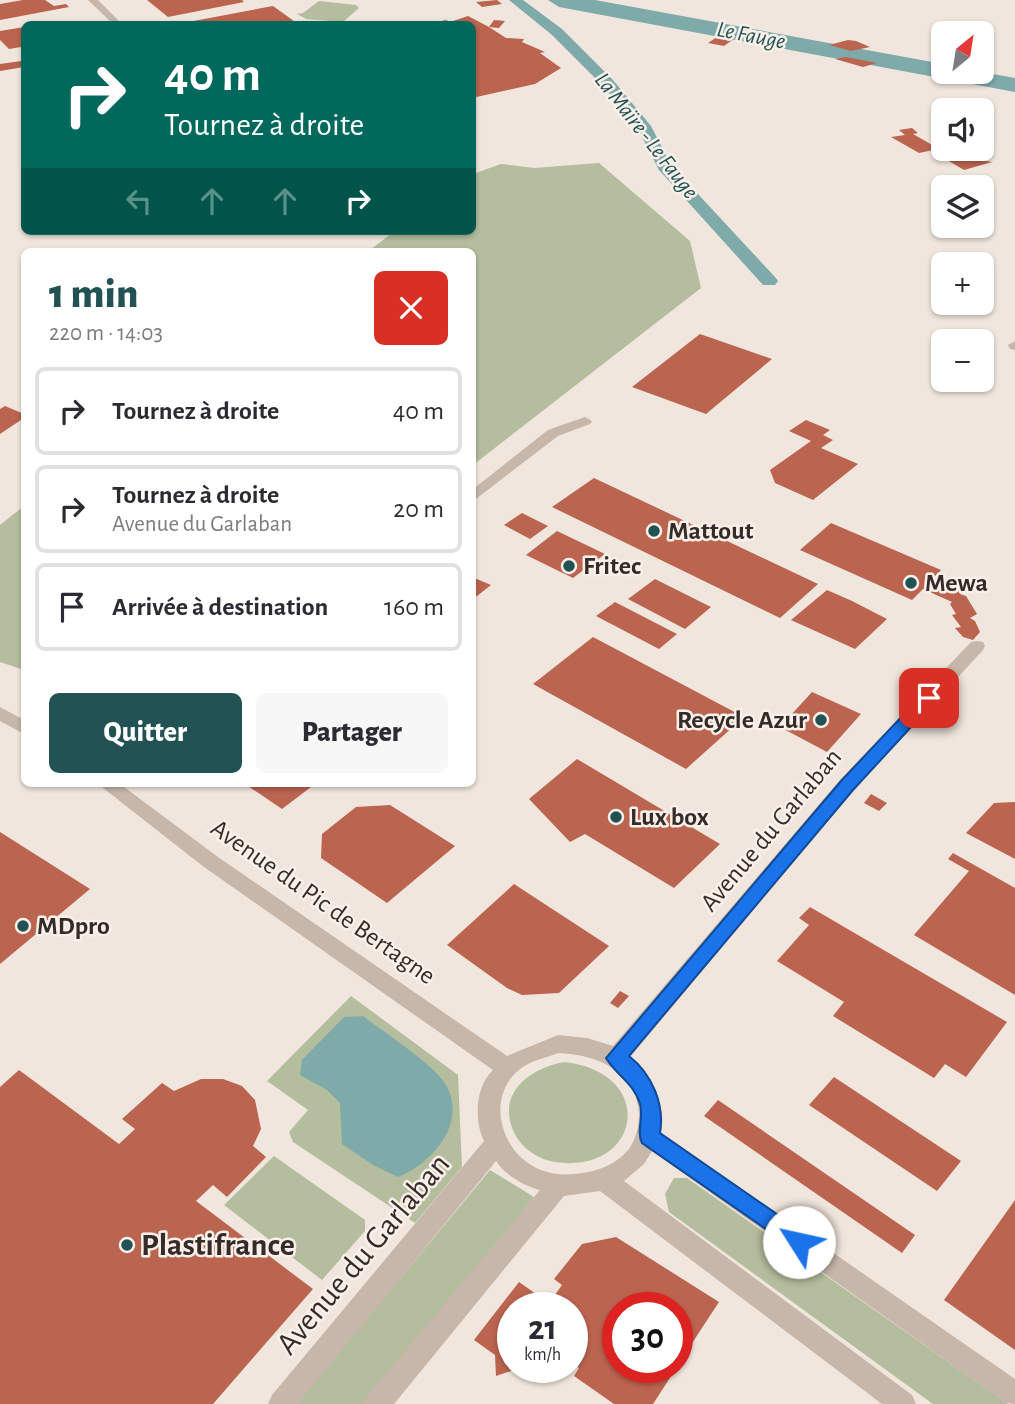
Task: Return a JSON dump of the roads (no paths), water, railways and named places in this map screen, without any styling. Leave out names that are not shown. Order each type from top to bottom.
[{"type":"street","points":[[93,0],[115,21]]},
{"type":"street","points":[[476,495],[553,433],[585,421]]},
{"type":"street","name":"Avenue du Garlaban","points":[[616,1058],[847,785],[977,646]]},
{"type":"street","points":[[0,713],[21,726]]},
{"type":"street","name":"Avenue du Pic de Bertagne","points":[[112,787],[211,862],[506,1067]]},
{"type":"street","points":[[558,1044],[579,1044],[616,1058],[632,1070],[650,1101],[652,1119],[649,1137],[639,1155],[624,1170],[604,1180],[582,1186],[559,1185],[521,1172],[495,1144],[487,1125],[487,1104],[493,1084],[506,1067],[538,1048],[558,1044]]},
{"type":"street","points":[[649,1137],[1015,1394]]},
{"type":"street","name":"Avenue du Garlaban","points":[[281,1404],[495,1144]]},
{"type":"street","points":[[604,1180],[903,1404]]},
{"type":"street","points":[[377,1404],[559,1185]]},
{"type":"water","points":[[363,1016],[431,1068],[446,1085],[452,1100],[449,1128],[443,1141],[423,1163],[398,1177],[373,1165],[342,1144],[340,1103],[327,1090],[300,1075],[302,1060],[344,1017]]},
{"type":"waterway","name":"La Maïre - Le Fauge","points":[[515,0],[557,32],[608,83],[644,126],[664,167],[769,281]]},
{"type":"waterway","name":"Le Fauge","points":[[559,0],[931,69]]},
{"type":"waterway","name":"Le Fauge","points":[[994,81],[1015,85]]},
{"type":"place","name":"Mattout","points":[[654,531]]},
{"type":"place","name":"Fritec","points":[[569,566]]},
{"type":"place","name":"Mewa","points":[[911,583]]},
{"type":"place","name":"Recycle Azur","points":[[821,720]]},
{"type":"place","name":"Lux box","points":[[616,817]]},
{"type":"place","name":"MDpro","points":[[23,926]]},
{"type":"place","name":"Plastifrance","points":[[127,1245]]}]
